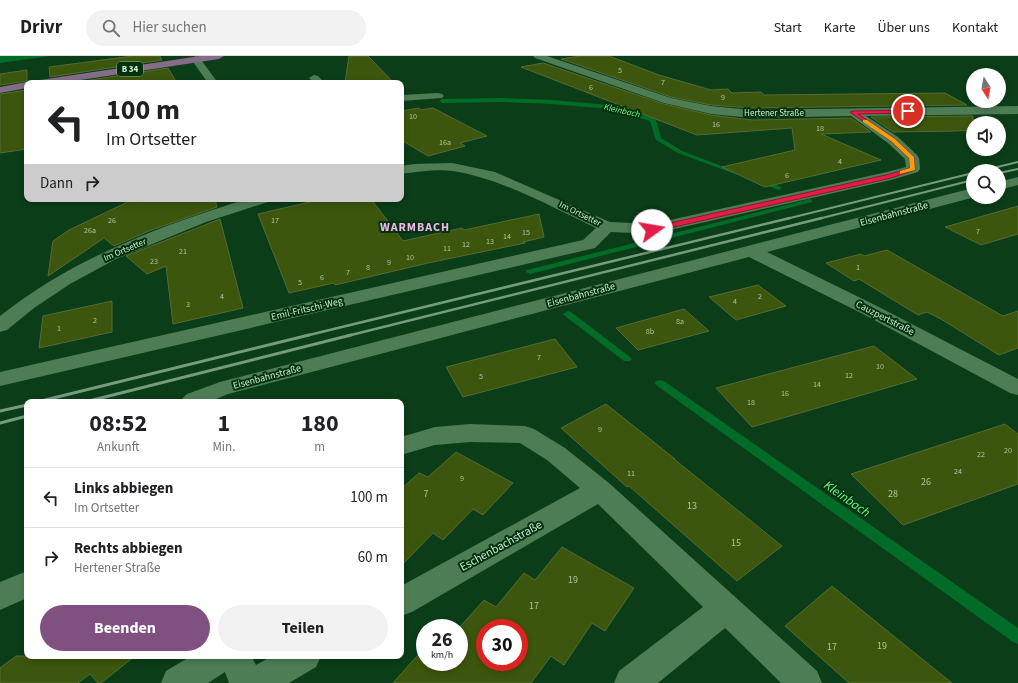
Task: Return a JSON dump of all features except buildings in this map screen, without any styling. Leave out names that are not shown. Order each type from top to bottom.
[{"type":"main road","name":"B 34","points":[[60,80],[219,56]]},
{"type":"main road","points":[[0,90],[24,86]]},
{"type":"street","name":"Hertener Straße","points":[[538,56],[646,94],[688,106],[752,114],[1018,110]]},
{"type":"street","points":[[196,59],[212,80]]},
{"type":"street","points":[[404,98],[438,96]]},
{"type":"street","name":"Im Ortsetter","points":[[404,170],[452,167],[495,176],[607,227],[652,230],[891,176],[912,169],[912,158],[893,140],[853,112]]},
{"type":"street","points":[[1006,184],[1018,181]]},
{"type":"street","name":"Eisenbahnstraße","points":[[195,399],[220,389],[966,195]]},
{"type":"street","name":"Im Ortsetter","points":[[0,326],[27,304],[63,280],[110,255],[200,219],[254,202]]},
{"type":"street","name":"Emil-Fritschi-Weg","points":[[0,379],[589,244],[607,227]]},
{"type":"street","name":"Cauzpertstraße","points":[[751,251],[1015,382]]},
{"type":"street","points":[[404,445],[435,436],[470,433],[525,435],[556,454],[600,490],[805,683]]},
{"type":"street","name":"Eschenbachstraße","points":[[404,600],[600,490]]},
{"type":"street","points":[[0,596],[24,585]]},
{"type":"street","points":[[631,683],[726,608]]},
{"type":"street","points":[[178,683],[216,659]]},
{"type":"street","points":[[235,659],[246,683]]},
{"type":"street","points":[[256,683],[299,659]]},
{"type":"shaded area","points":[[0,56],[50,56],[0,63]]},
{"type":"waterway","name":"Kleinbach","points":[[442,101],[501,100],[552,102],[610,107],[653,120],[658,139],[680,152],[737,173]]},
{"type":"waterway","name":"Kleinbach","points":[[758,181],[779,188]]},
{"type":"waterway","name":"Kleinbach","points":[[530,272],[810,201]]},
{"type":"waterway","name":"Kleinbach","points":[[568,314],[627,359]]},
{"type":"waterway","name":"Kleinbach","points":[[660,383],[1018,637]]},
{"type":"railway","points":[[1006,165],[1018,162]]},
{"type":"railway","points":[[1006,172],[1018,169]]},
{"type":"railway","points":[[786,219],[966,175]]},
{"type":"railway","points":[[820,219],[966,182]]},
{"type":"railway","points":[[305,336],[790,218]]},
{"type":"railway","points":[[349,335],[820,219]]},
{"type":"railway","points":[[49,399],[309,335]]},
{"type":"railway","points":[[97,399],[349,335]]},
{"type":"railway","points":[[0,411],[24,406]]},
{"type":"railway","points":[[0,423],[24,417]]},
{"type":"slow traffic","points":[[865,121],[893,140],[912,158],[912,169],[902,172]]},
{"type":"district","name":"WARMBACH","points":[[415,227]]},
{"type":"route","points":[[652,230],[891,176],[912,169],[912,158],[893,140],[853,112],[908,111]]}]
